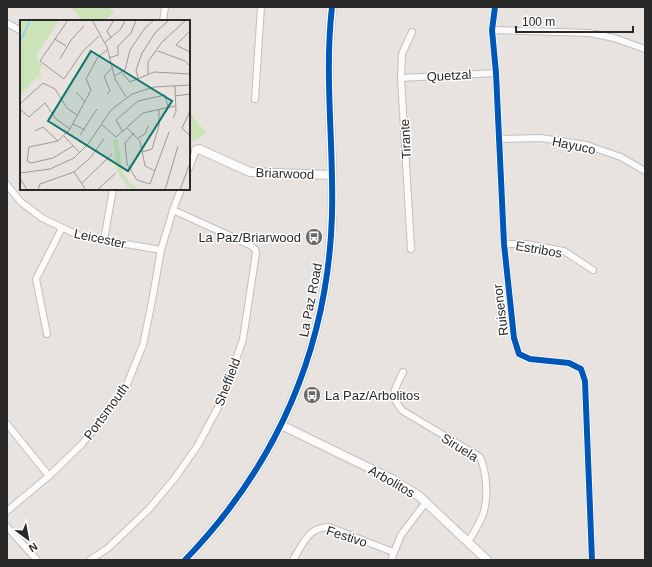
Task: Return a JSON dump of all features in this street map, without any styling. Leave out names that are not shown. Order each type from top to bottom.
[{"type":"main road","name":"La Paz Road","points":[[185,560],[210,534],[242,492],[263,460],[297,391],[310,353],[327,280],[331,238],[332,175],[329,55],[332,7]]},
{"type":"street","points":[[163,20],[165,7]]},
{"type":"street","points":[[255,99],[261,7]]},
{"type":"street","name":"Ruisenor","points":[[495,7],[492,30],[496,73],[504,244],[514,338],[519,354],[530,359],[569,363],[581,369],[584,381],[592,560]]},
{"type":"street","points":[[7,23],[20,30]]},
{"type":"street","points":[[492,30],[590,33],[614,38],[645,49]]},
{"type":"street","name":"Tirante","points":[[411,249],[401,78],[402,54],[412,32]]},
{"type":"street","name":"Quetzal","points":[[401,78],[496,73]]},
{"type":"street","name":"Hayuco","points":[[499,139],[541,138],[586,145],[621,157],[645,171]]},
{"type":"street","name":"Briarwood","points":[[196,150],[199,149],[250,172],[332,175]]},
{"type":"street","points":[[190,165],[196,150]]},
{"type":"street","name":"Leicester","points":[[7,185],[21,202],[42,218],[80,236],[161,250]]},
{"type":"street","points":[[104,240],[113,190]]},
{"type":"street","name":"Portsmouth","points":[[7,511],[49,476],[82,444],[124,389],[143,344],[161,250],[172,210],[181,190]]},
{"type":"street","name":"Sheffield","points":[[90,560],[108,548],[149,509],[175,478],[198,445],[223,398],[243,339],[256,254],[255,249],[250,245],[172,210]]},
{"type":"street","points":[[47,334],[36,279],[62,228]]},
{"type":"street","name":"Estribos","points":[[504,244],[526,244],[564,251],[593,270]]},
{"type":"street","name":"Siruela","points":[[403,372],[394,393],[394,402],[403,411],[480,457],[484,467],[487,488],[483,516],[468,542]]},
{"type":"street","points":[[7,424],[49,476]]},
{"type":"street","name":"Arbolitos","points":[[281,425],[392,479],[409,489],[426,502],[487,560]]},
{"type":"street","points":[[391,560],[401,534],[426,502]]},
{"type":"street","points":[[7,526],[37,560]]},
{"type":"street","name":"Festivo","points":[[293,560],[312,531],[320,527],[329,527],[393,552]]},
{"type":"green space","points":[[71,7],[110,7],[114,11],[106,20],[81,20]]},
{"type":"green space","points":[[190,112],[195,120],[207,133],[190,142]]},
{"type":"cycle path","points":[[185,560],[218,523],[246,485],[271,444],[292,402],[308,358],[320,312],[328,264],[332,215],[329,85],[332,7]]},
{"type":"cycle path","points":[[495,7],[492,30],[496,73],[504,244],[514,338],[519,354],[530,359],[569,363],[581,369],[585,381],[592,560]]},
{"type":"place","name":"La Paz/Briarwood","points":[[314,237]]},
{"type":"place","name":"La Paz/Arbolitos","points":[[312,395]]}]
